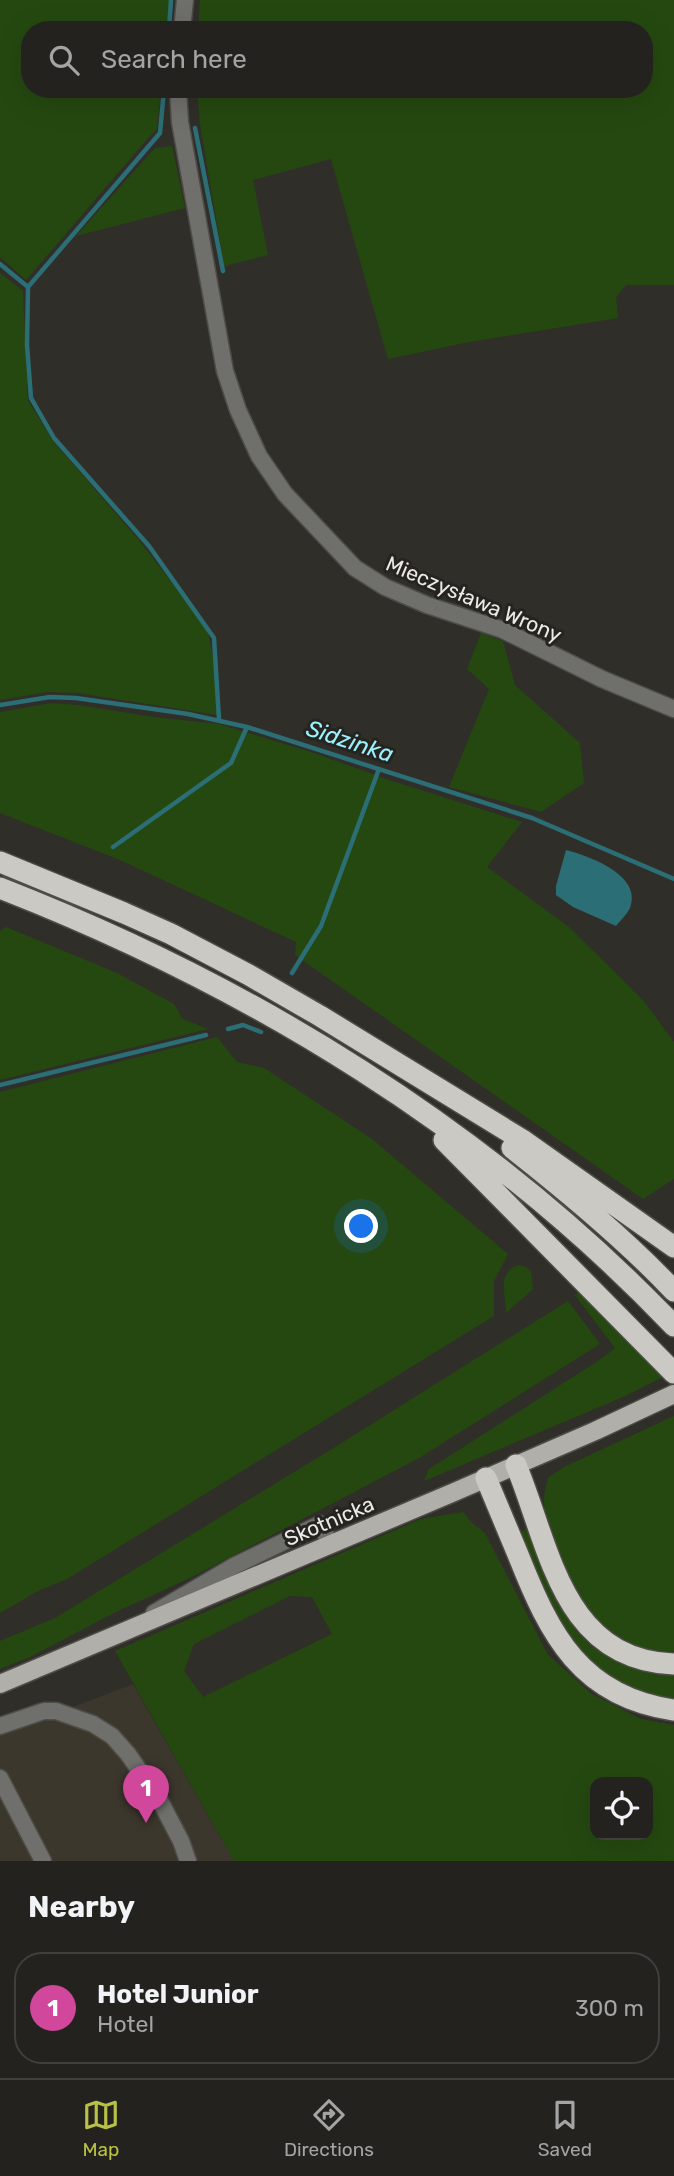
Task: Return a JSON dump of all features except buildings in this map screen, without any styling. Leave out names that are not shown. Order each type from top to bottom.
[{"type":"highway","points":[[0,862],[171,934],[249,975],[524,1141],[674,1247]]},
{"type":"highway","points":[[0,888],[122,939],[202,977],[272,1015],[396,1093],[491,1162],[535,1198],[603,1257],[674,1326]]},
{"type":"highway","points":[[397,1064],[533,1164],[645,1261],[674,1291]]},
{"type":"highway","points":[[396,1093],[674,1373]]},
{"type":"highway","points":[[516,1465],[561,1587],[580,1618],[592,1632],[619,1651],[650,1662],[674,1664]]},
{"type":"highway","points":[[486,1478],[537,1603],[563,1647],[581,1667],[607,1686],[643,1703],[674,1710]]},
{"type":"main road","name":"Skotnicka","points":[[0,1684],[331,1545],[674,1394]]},
{"type":"street","points":[[183,21],[185,0]]},
{"type":"street","name":"Mieczysława Wrony","points":[[179,98],[180,122],[225,371],[238,410],[259,456],[285,494],[355,568],[385,587],[426,605],[503,630],[602,680],[674,709]]},
{"type":"street","points":[[0,1726],[44,1711],[56,1710],[93,1724],[112,1736],[159,1798],[188,1861]]},
{"type":"street","points":[[0,1778],[43,1861]]},
{"type":"shaded area","points":[[133,1684],[234,1861],[0,1861],[0,1735]]},
{"type":"green space","points":[[0,0],[170,0],[168,21],[21,21],[21,98],[160,98],[157,130],[26,280],[0,257]]},
{"type":"green space","points":[[200,0],[674,0],[674,285],[626,285],[616,297],[618,318],[469,342],[388,359],[331,159],[253,180],[268,255],[224,266],[198,98],[653,98],[653,21],[199,21]]},
{"type":"green space","points":[[172,146],[185,208],[76,236],[155,148]]},
{"type":"green space","points":[[0,273],[23,291],[28,400],[53,441],[138,539],[207,628],[213,657],[218,715],[77,693],[48,692],[0,700]]},
{"type":"green space","points":[[481,633],[503,641],[515,685],[580,743],[584,783],[541,812],[449,787],[489,689],[467,669]]},
{"type":"green space","points":[[51,703],[219,724],[522,822],[487,867],[569,927],[643,1000],[674,1042],[674,1179],[643,1199],[295,955],[296,942],[120,860],[0,813],[0,712]]},
{"type":"green space","points":[[6,927],[117,973],[174,1004],[183,1019],[208,1029],[0,1080],[0,931]]},
{"type":"green space","points":[[217,1037],[237,1062],[264,1068],[372,1139],[508,1254],[494,1281],[494,1316],[67,1579],[38,1591],[0,1613],[0,1092]]},
{"type":"green space","points":[[519,1265],[531,1271],[533,1289],[506,1313],[505,1278],[507,1272]]},
{"type":"green space","points":[[581,1291],[663,1377],[623,1397],[424,1481],[429,1469],[615,1348],[575,1295]]},
{"type":"green space","points":[[568,1301],[600,1344],[419,1458],[194,1576],[116,1612],[30,1657],[0,1669],[0,1641],[55,1618]]},
{"type":"green space","points":[[674,1416],[674,1651],[664,1651],[644,1648],[624,1640],[607,1629],[590,1610],[570,1582],[555,1549],[545,1516],[544,1497],[548,1478],[564,1467]]},
{"type":"green space","points":[[463,1512],[485,1533],[548,1655],[592,1694],[641,1719],[674,1725],[674,1861],[234,1861],[115,1651],[421,1519]],"holes":[[[290,1596],[312,1597],[332,1634],[203,1697],[184,1671],[194,1644]]]},
{"type":"green space","points":[[529,1528],[556,1592],[579,1632],[618,1661],[663,1673],[674,1672],[674,1701],[643,1693],[617,1682],[595,1667],[577,1649],[550,1606],[517,1533]]},
{"type":"water","points":[[566,850],[600,862],[622,877],[629,886],[632,896],[630,908],[616,926],[573,907],[556,895]]},
{"type":"waterway","points":[[170,21],[171,0]]},
{"type":"waterway","points":[[28,287],[160,133],[163,98]]},
{"type":"waterway","points":[[195,128],[223,271]]},
{"type":"waterway","points":[[0,264],[28,287],[27,345],[31,398],[54,438],[149,546],[214,638],[219,719]]},
{"type":"waterway","name":"Sidzinka","points":[[0,705],[50,697],[76,698],[188,714],[247,727],[532,818],[674,879]]},
{"type":"waterway","points":[[113,847],[231,763],[247,727]]},
{"type":"waterway","points":[[292,973],[321,926],[379,769]]},
{"type":"waterway","points":[[228,1029],[243,1025],[261,1032]]},
{"type":"waterway","points":[[0,1085],[206,1035]]},
{"type":"place","name":"Hotel Junior","points":[[146,1823]]}]
